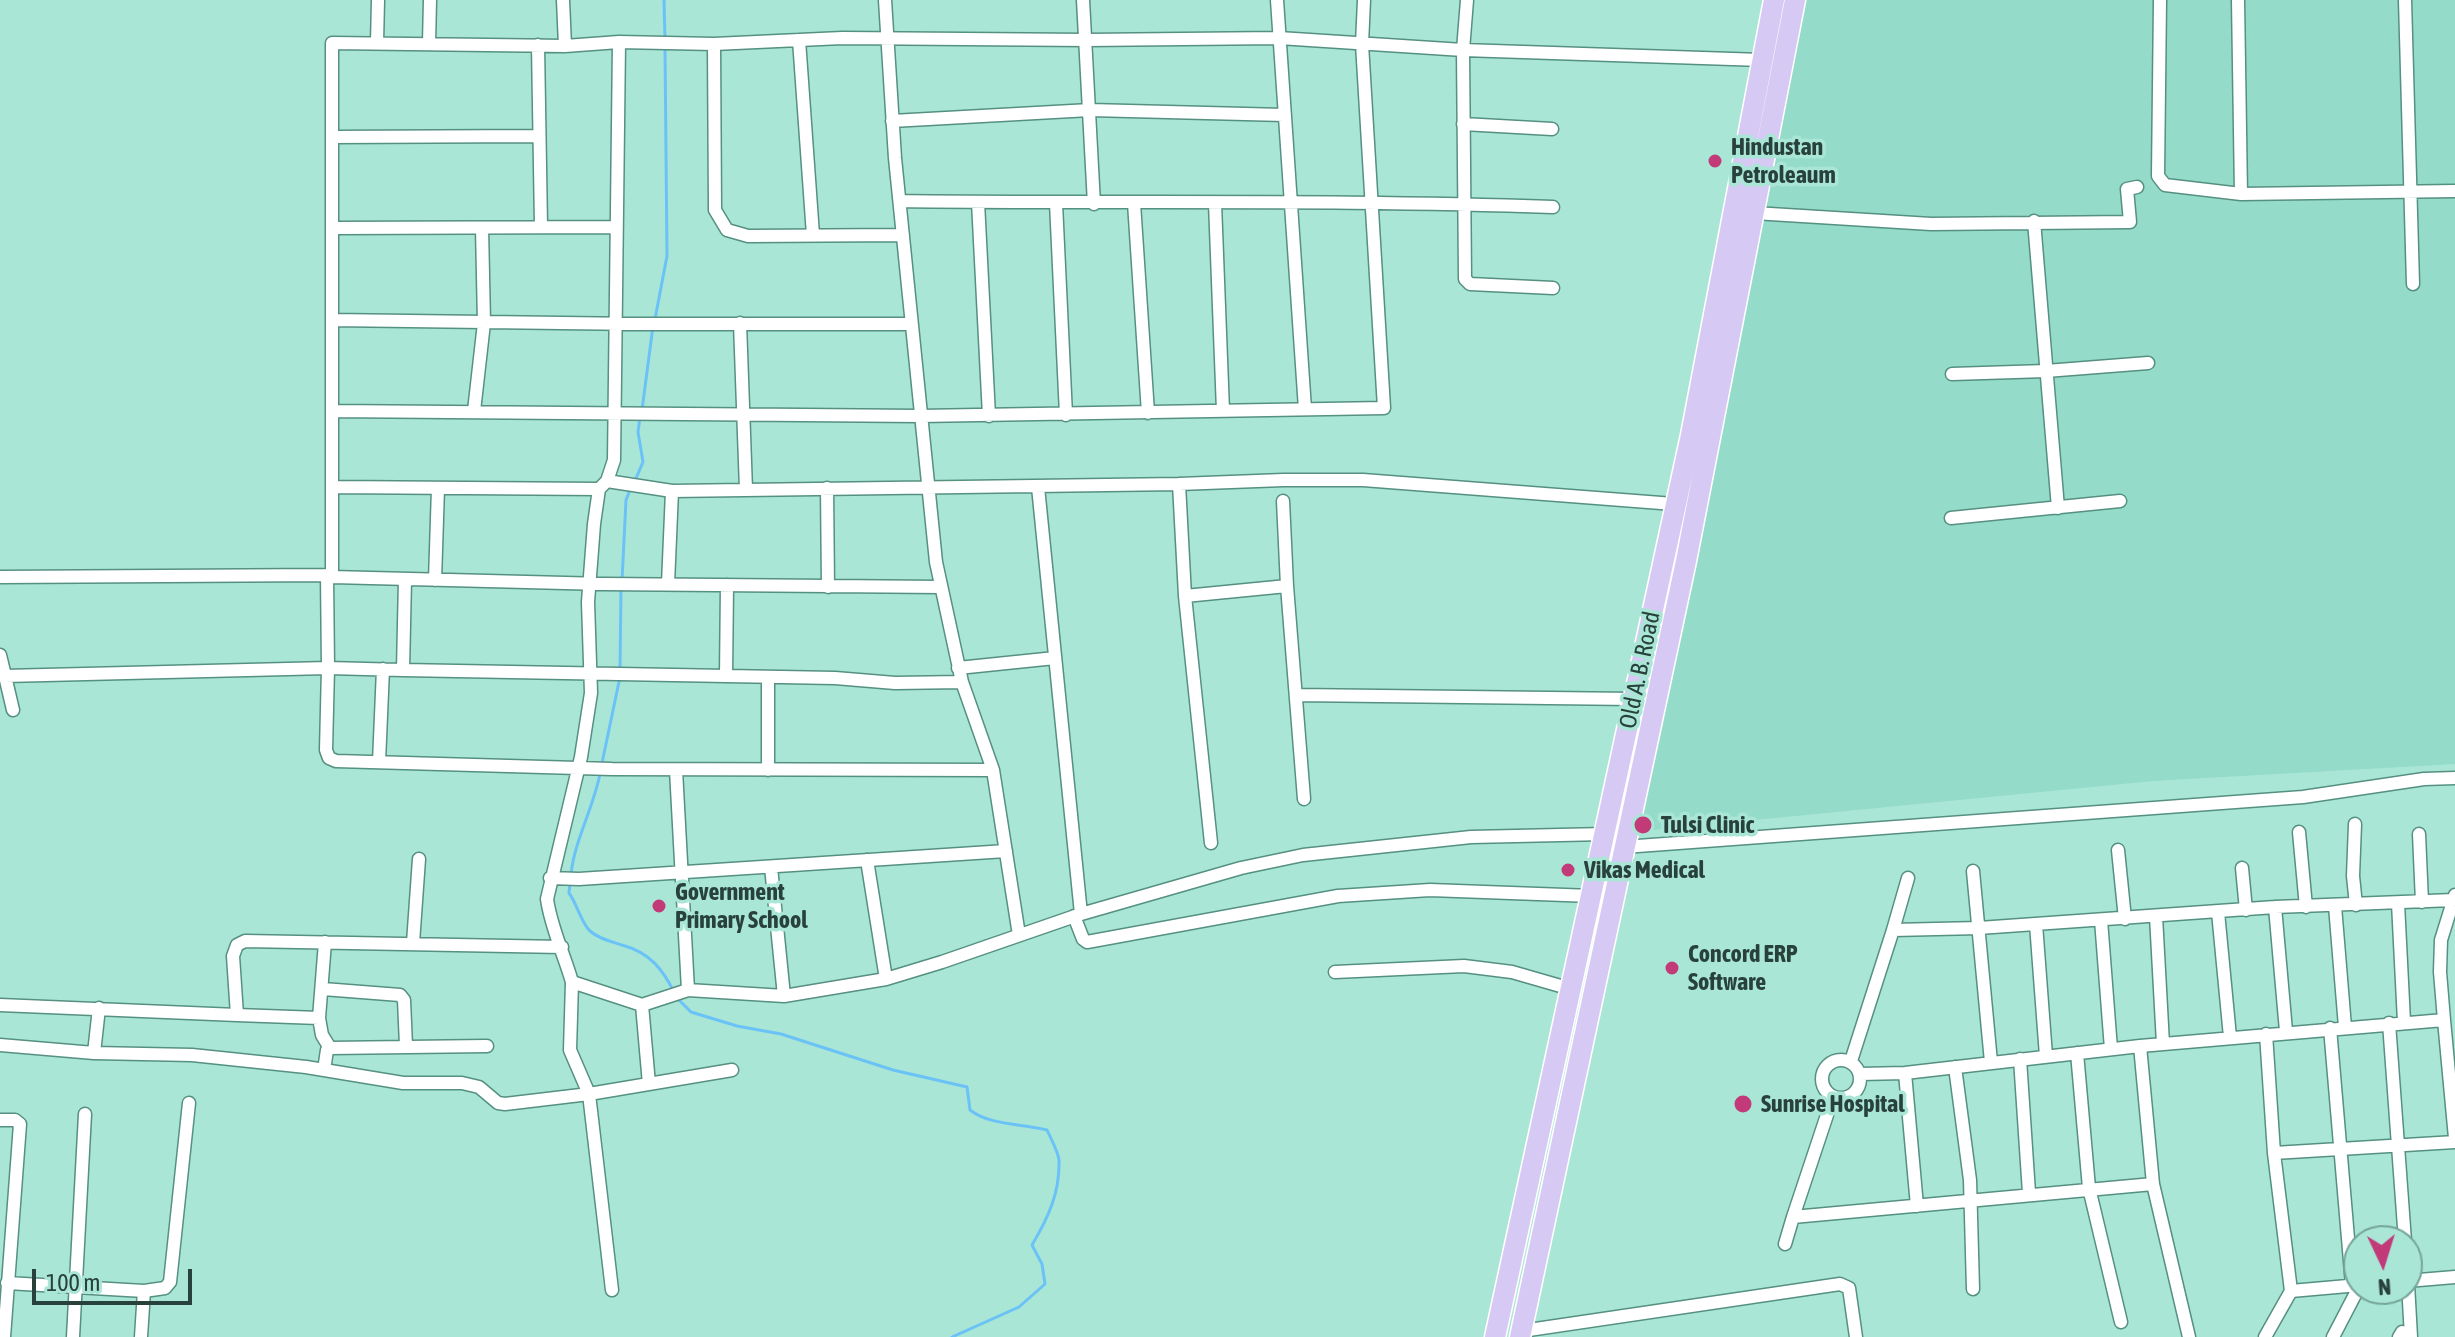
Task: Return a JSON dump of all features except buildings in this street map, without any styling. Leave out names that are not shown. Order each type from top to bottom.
[{"type":"main road","name":"Old A. B. Road","points":[[1495,1337],[1691,435],[1774,0]]},
{"type":"main road","name":"Old A. B. Road","points":[[1521,1334],[1686,561],[1795,0]]},
{"type":"main road","points":[[1515,1255],[1537,1263]]},
{"type":"street","points":[[377,43],[378,0]]},
{"type":"street","points":[[429,44],[430,0]]},
{"type":"street","points":[[563,0],[565,46]]},
{"type":"street","points":[[885,0],[892,121],[911,324],[941,587],[958,668],[993,770],[1019,935]]},
{"type":"street","points":[[1083,0],[1094,204]]},
{"type":"street","points":[[1277,0],[1305,409]]},
{"type":"street","points":[[332,411],[652,416],[989,416],[1384,408],[1362,44],[1364,0]]},
{"type":"street","points":[[1467,0],[1463,50],[1465,279],[1470,284],[1553,288]]},
{"type":"street","points":[[2160,0],[2158,176],[2165,185],[2241,194],[2455,191]]},
{"type":"street","points":[[2238,0],[2241,194]]},
{"type":"street","points":[[2405,0],[2413,284]]},
{"type":"street","points":[[941,587],[589,584],[332,577],[332,43],[565,46],[619,42],[714,44],[842,38],[1279,38],[1463,50],[1762,60]]},
{"type":"street","points":[[799,40],[813,235]]},
{"type":"street","points":[[612,1290],[589,1094],[570,1050],[572,982],[550,919],[547,899],[557,878],[591,693],[589,584],[603,485],[614,460],[623,415],[616,323],[619,42]]},
{"type":"street","points":[[714,44],[715,210],[727,230],[748,236],[903,235]]},
{"type":"street","points":[[538,45],[541,227]]},
{"type":"street","points":[[892,121],[1090,110],[1284,115]]},
{"type":"street","points":[[1463,124],[1552,129]]},
{"type":"street","points":[[333,137],[539,136]]},
{"type":"street","points":[[1754,213],[1931,224],[2130,222],[2127,189],[2137,187]]},
{"type":"street","points":[[900,201],[1463,203],[1553,207]]},
{"type":"street","points":[[978,202],[989,416]]},
{"type":"street","points":[[1056,203],[1066,415]]},
{"type":"street","points":[[1134,203],[1148,413]]},
{"type":"street","points":[[1215,203],[1223,411]]},
{"type":"street","points":[[2034,221],[2058,508]]},
{"type":"street","points":[[333,228],[615,227]]},
{"type":"street","points":[[474,411],[484,323],[482,228]]},
{"type":"street","points":[[332,320],[911,324]]},
{"type":"street","points":[[740,323],[746,490]]},
{"type":"street","points":[[1952,374],[2148,363]]},
{"type":"street","points":[[332,487],[632,484],[672,491],[1363,480],[1674,504]]},
{"type":"street","points":[[1179,484],[1185,596],[1211,843]]},
{"type":"street","points":[[1038,487],[1078,915],[1083,939],[1087,942],[1338,896],[1442,890],[1592,896]]},
{"type":"street","points":[[435,580],[438,488]]},
{"type":"street","points":[[827,488],[828,587]]},
{"type":"street","points":[[668,584],[672,491]]},
{"type":"street","points":[[1283,501],[1304,799]]},
{"type":"street","points":[[1951,518],[2120,501]]},
{"type":"street","points":[[0,577],[327,575],[326,750],[329,758],[594,769],[993,770]]},
{"type":"street","points":[[403,670],[405,579]]},
{"type":"street","points":[[726,676],[727,585]]},
{"type":"street","points":[[1185,596],[1287,586]]},
{"type":"street","points":[[0,655],[13,710]]},
{"type":"street","points":[[958,668],[1055,658]]},
{"type":"street","points":[[5,676],[328,668],[768,677],[895,683],[962,682]]},
{"type":"street","points":[[379,762],[383,669]]},
{"type":"street","points":[[768,677],[768,770]]},
{"type":"street","points":[[1296,695],[1633,699]]},
{"type":"street","points":[[676,770],[683,992]]},
{"type":"street","points":[[1624,847],[2258,801],[2424,779],[2455,778]]},
{"type":"street","points":[[2355,824],[2353,876],[2356,905]]},
{"type":"street","points":[[2299,832],[2306,907]]},
{"type":"street","points":[[572,982],[642,1005],[683,992],[784,996],[886,979],[1078,915],[1241,868],[1303,855],[1471,837],[1605,834]]},
{"type":"street","points":[[2419,834],[2422,902]]},
{"type":"street","points":[[2118,850],[2125,919]]},
{"type":"street","points":[[557,878],[1006,851]]},
{"type":"street","points":[[413,943],[419,859]]},
{"type":"street","points":[[867,860],[886,979]]},
{"type":"street","points":[[771,867],[784,996]]},
{"type":"street","points":[[2242,868],[2246,910]]},
{"type":"street","points":[[1973,871],[1991,1062]]},
{"type":"street","points":[[1851,1061],[1908,878]]},
{"type":"street","points":[[1893,930],[1979,928],[2454,898],[2441,940],[2440,972],[2455,1140],[2274,1153]]},
{"type":"street","points":[[2398,903],[2404,1022]]},
{"type":"street","points":[[2335,906],[2345,1027]]},
{"type":"street","points":[[2275,907],[2286,1031]]},
{"type":"street","points":[[2218,912],[2230,1037]]},
{"type":"street","points":[[2156,916],[2163,1044]]},
{"type":"street","points":[[2101,920],[2111,1049]]},
{"type":"street","points":[[2036,924],[2046,1056]]},
{"type":"street","points":[[237,1015],[233,956],[237,945],[245,941],[562,947]]},
{"type":"street","points":[[325,942],[319,1018],[322,1035],[330,1048]]},
{"type":"street","points":[[1335,972],[1464,966],[1512,972],[1571,989]]},
{"type":"street","points":[[323,989],[400,995],[404,1000],[406,1046]]},
{"type":"street","points":[[0,1005],[319,1018]]},
{"type":"street","points":[[642,1005],[649,1084]]},
{"type":"street","points":[[94,1053],[99,1008]]},
{"type":"street","points":[[1860,1074],[1905,1073],[2286,1031],[2444,1020]]},
{"type":"street","points":[[2389,1023],[2404,1225]]},
{"type":"street","points":[[2330,1028],[2338,1149],[2349,1225]]},
{"type":"street","points":[[2265,1337],[2291,1291],[2274,1153],[2266,1034]]},
{"type":"street","points":[[0,1045],[94,1053],[192,1055],[324,1070],[403,1083],[470,1084],[479,1087],[498,1103],[505,1104],[589,1094],[732,1070]]},
{"type":"street","points":[[330,1048],[487,1046]]},
{"type":"street","points":[[2140,1046],[2153,1184],[2189,1337]]},
{"type":"street","points":[[324,1070],[330,1048]]},
{"type":"street","points":[[2077,1053],[2089,1188],[2121,1322]]},
{"type":"street","points":[[2020,1059],[2029,1193]]},
{"type":"street","points":[[1834,1060],[1851,1061],[1860,1074],[1860,1085],[1853,1094],[1843,1098],[1833,1097],[1822,1084],[1823,1072],[1834,1060]]},
{"type":"street","points":[[1955,1067],[1971,1199],[1973,1289]]},
{"type":"street","points":[[1905,1073],[1917,1206]]},
{"type":"street","points":[[1785,1244],[1833,1097]]},
{"type":"street","points":[[7,1283],[144,1291],[165,1288],[170,1282],[189,1103]]},
{"type":"street","points":[[73,1337],[85,1114]]},
{"type":"street","points":[[0,1120],[15,1120],[20,1124],[4,1337]]},
{"type":"street","points":[[1793,1217],[2153,1184]]},
{"type":"street","points":[[2423,1279],[2455,1277]]},
{"type":"street","points":[[1521,1334],[1844,1284],[1849,1288],[1856,1337]]},
{"type":"street","points":[[2291,1291],[2343,1287]]},
{"type":"street","points":[[141,1337],[144,1291]]},
{"type":"street","points":[[2333,1337],[2348,1305]]},
{"type":"street","points":[[2409,1305],[2411,1337]]},
{"type":"street","points":[[2399,1337],[2402,1332],[2411,1337]]},
{"type":"shaded area","points":[[1806,0],[2455,0],[2455,764],[2153,781],[1632,832]]},
{"type":"waterway","points":[[664,0],[665,40]]},
{"type":"waterway","points":[[655,319],[667,256],[665,48]]},
{"type":"waterway","points":[[642,410],[653,326]]},
{"type":"waterway","points":[[634,483],[643,462],[638,432],[640,417]]},
{"type":"waterway","points":[[622,581],[626,500],[630,490]]},
{"type":"waterway","points":[[620,669],[621,589]]},
{"type":"waterway","points":[[602,763],[620,677]]},
{"type":"waterway","points":[[571,874],[600,774]]},
{"type":"waterway","points":[[570,882],[569,893],[590,931],[649,958],[674,992]]},
{"type":"waterway","points":[[678,999],[691,1012],[737,1026],[781,1034],[893,1070],[967,1087],[970,1110],[978,1115],[997,1122],[1047,1130],[1056,1149],[1059,1172],[1048,1215],[1032,1245],[1042,1264],[1045,1284],[1019,1307],[952,1337]]},
{"type":"place","name":"Hindustan Petroleaum","points":[[1715,161]]},
{"type":"place","name":"Tulsi Clinic","points":[[1643,825]]},
{"type":"place","name":"Vikas Medical","points":[[1568,870]]},
{"type":"place","name":"Government Primary School","points":[[659,906]]},
{"type":"place","name":"Concord ERP Software","points":[[1672,968]]},
{"type":"place","name":"Sunrise Hospital","points":[[1743,1104]]}]
